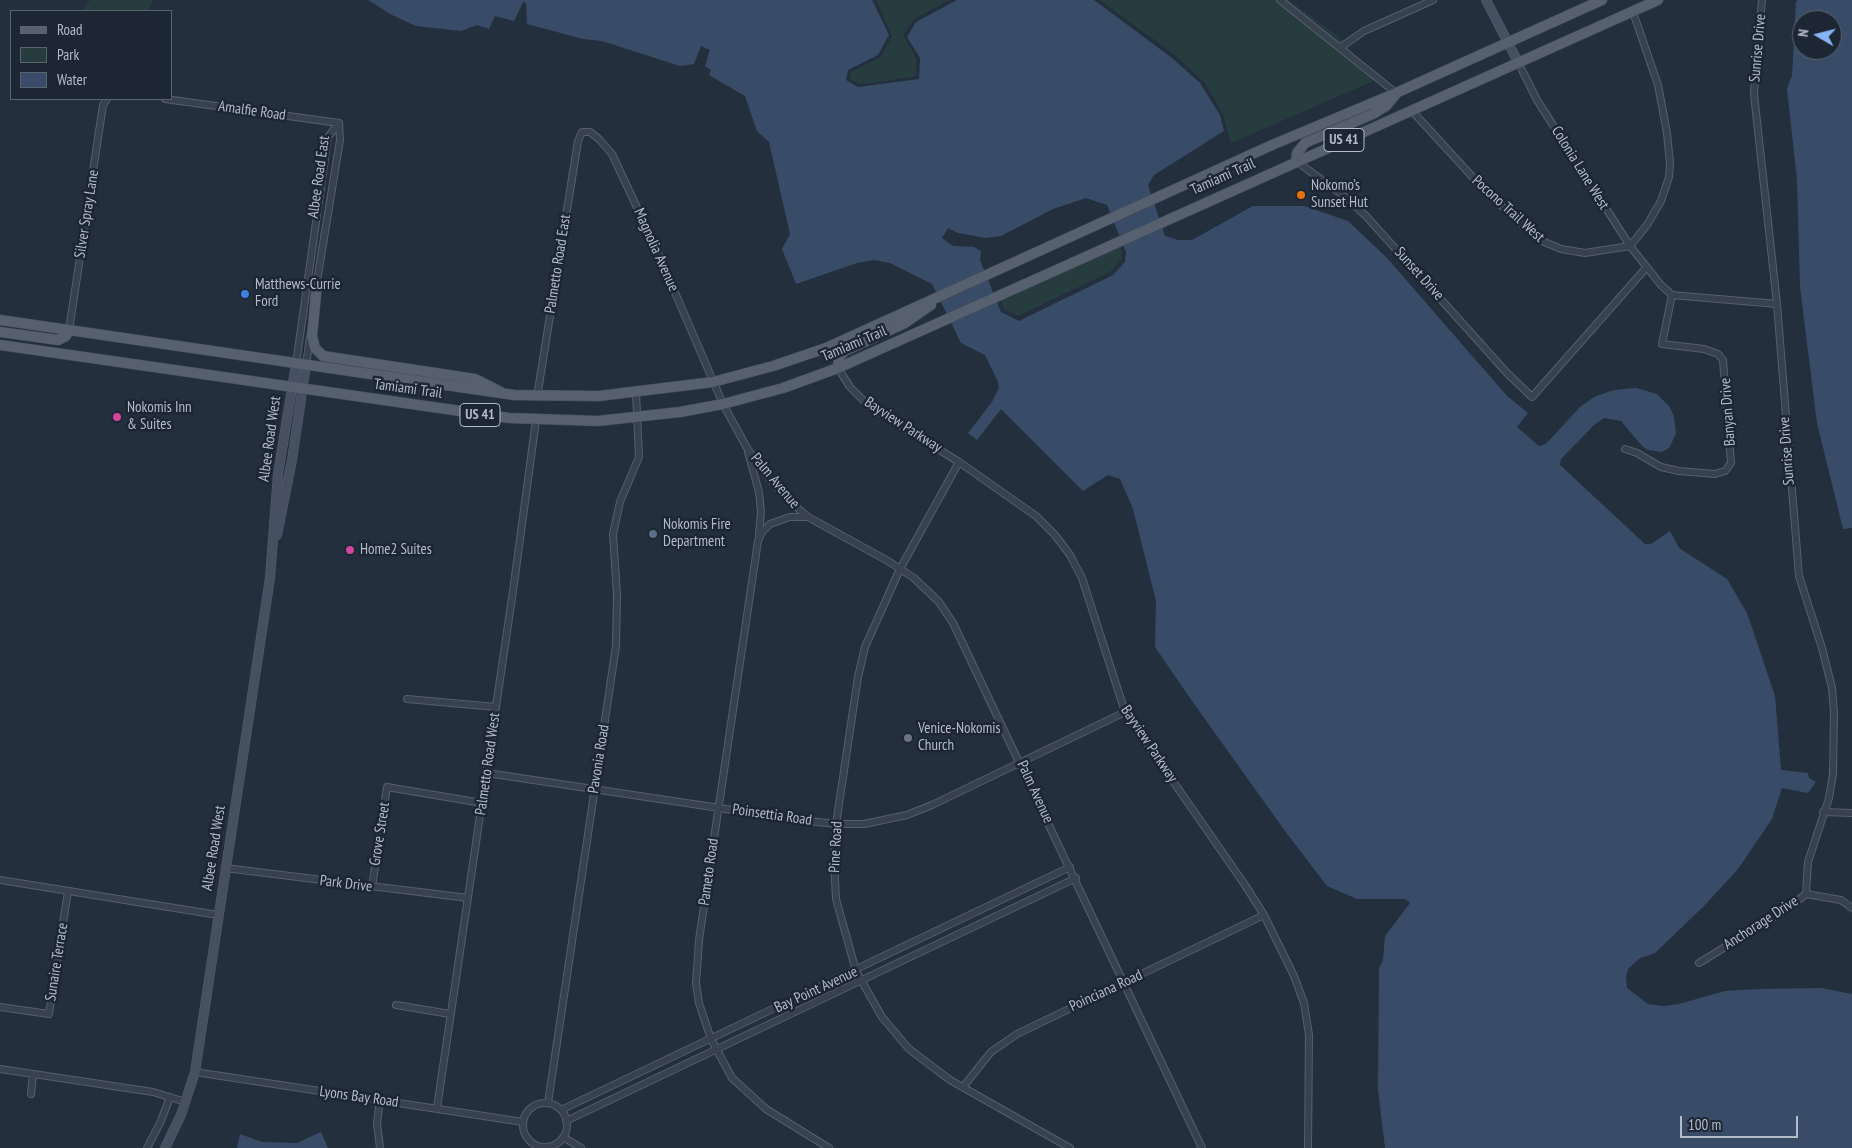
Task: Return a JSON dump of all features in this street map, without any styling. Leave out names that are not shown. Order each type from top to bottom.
[{"type":"main road","name":"Tamiami Trail","points":[[0,320],[537,397],[636,393],[713,382],[801,357],[1602,0]]},
{"type":"main road","name":"Tamiami Trail","points":[[0,345],[487,416],[536,420],[570,421],[639,418],[723,404],[783,388],[838,368],[1658,0]]},
{"type":"main road","points":[[1296,161],[1297,153],[1305,143],[1373,114],[1386,106],[1396,93]]},
{"type":"main road","points":[[317,284],[312,336],[315,348],[324,356],[475,379],[506,394]]},
{"type":"main road","points":[[838,368],[839,357],[845,351],[913,319],[937,298]]},
{"type":"main road","points":[[0,332],[55,340],[64,338],[69,330]]},
{"type":"street","points":[[1280,0],[1396,93]]},
{"type":"street","points":[[1340,47],[1364,31],[1433,0]]},
{"type":"street","points":[[1486,0],[1519,64]]},
{"type":"street","name":"Sunrise Drive","points":[[1762,0],[1754,94],[1776,304],[1798,576],[1822,648],[1832,688],[1834,712],[1833,774],[1829,798],[1808,862],[1806,894]]},
{"type":"street","points":[[1630,246],[1647,225],[1658,207],[1667,183],[1670,164],[1665,117],[1658,85],[1633,12]]},
{"type":"street","name":"Colonia Lane West","points":[[1519,64],[1537,100],[1630,246],[1646,268],[1672,294]]},
{"type":"street","name":"Silver Spray Lane","points":[[69,330],[103,105],[106,100]]},
{"type":"street","name":"Amalfie Road","points":[[172,100],[339,124]]},
{"type":"street","name":"Pocono Trail West","points":[[1412,111],[1491,197],[1542,242],[1561,249],[1585,253],[1630,246]]},
{"type":"street","name":"Albee Road East","points":[[301,364],[317,284],[340,140],[339,124]]},
{"type":"street","name":"Albee Road East","points":[[303,389],[301,364],[328,137],[339,124]]},
{"type":"street","name":"Magnolia Avenue","points":[[582,132],[593,134],[612,154],[655,246],[723,404]]},
{"type":"street","name":"Palmetto Road East","points":[[537,397],[578,141],[582,132]]},
{"type":"street","name":"Sunset Drive","points":[[1296,161],[1344,196],[1366,216],[1507,373],[1532,397],[1646,268]]},
{"type":"street","points":[[1672,294],[1776,304]]},
{"type":"street","name":"Banyan Drive","points":[[1625,450],[1636,453],[1661,467],[1679,471],[1715,474],[1725,471],[1731,463],[1722,360],[1718,354],[1704,349],[1662,344],[1672,294]]},
{"type":"street","name":"Albee Road West","points":[[165,1148],[186,1102],[195,1072],[273,548],[278,474],[291,388],[301,364]]},
{"type":"street","name":"Bayview Parkway","points":[[838,368],[850,387],[870,406],[959,462],[1036,516],[1055,535],[1070,555],[1082,578],[1125,712],[1264,915],[1294,976],[1308,1021],[1310,1050],[1308,1148]]},
{"type":"street","name":"Albee Road West","points":[[273,548],[281,520],[303,389]]},
{"type":"street","name":"Pavonia Road","points":[[548,1103],[617,631],[613,534],[620,502],[638,457],[639,418],[636,393]]},
{"type":"street","name":"Palm Avenue","points":[[723,404],[747,448],[773,483],[808,517],[900,568],[930,592],[953,623],[1076,878],[1202,1148]]},
{"type":"street","name":"Palmetto Road West","points":[[437,1108],[487,773],[536,420]]},
{"type":"street","name":"Pameto Road","points":[[747,448],[760,497],[761,523],[696,970],[699,1002],[711,1039],[732,1078],[756,1102],[829,1148]]},
{"type":"street","name":"Pine Road","points":[[959,462],[900,568],[865,646],[858,677],[836,824],[834,861],[836,899],[856,971],[882,1017],[909,1049],[928,1066],[1070,1148]]},
{"type":"street","points":[[758,541],[762,532],[770,524],[790,517],[808,517]]},
{"type":"street","points":[[407,699],[496,707]]},
{"type":"street","name":"Poinsettia Road","points":[[487,773],[836,824],[864,824],[907,815],[1021,763],[1125,712]]},
{"type":"street","name":"Grove Street","points":[[372,887],[387,787],[482,803]]},
{"type":"street","points":[[1823,812],[1852,813]]},
{"type":"street","name":"Bay Point Avenue","points":[[561,1110],[856,971],[1070,867]]},
{"type":"street","name":"Park Drive","points":[[225,868],[468,898]]},
{"type":"street","name":"Bay Point Avenue","points":[[566,1122],[1076,878]]},
{"type":"street","points":[[0,880],[218,915]]},
{"type":"street","name":"Sunaire Terrace","points":[[0,1007],[49,1014],[68,891]]},
{"type":"street","name":"Anchorage Drive","points":[[1699,963],[1787,909],[1806,894],[1841,900],[1852,908]]},
{"type":"street","name":"Poinciana Road","points":[[963,1087],[992,1052],[1008,1039],[1264,915]]},
{"type":"street","points":[[396,1005],[450,1014]]},
{"type":"street","points":[[0,1069],[153,1092],[186,1102]]},
{"type":"street","name":"Lyons Bay Road","points":[[195,1072],[523,1122]]},
{"type":"street","points":[[31,1094],[33,1074]]},
{"type":"street","points":[[147,1148],[161,1121],[170,1097]]},
{"type":"street","points":[[380,1100],[377,1123],[380,1148]]},
{"type":"street","points":[[541,1103],[548,1103],[561,1110],[566,1122],[563,1137],[553,1146],[540,1147],[528,1140],[525,1135],[523,1122],[529,1109],[541,1103]]},
{"type":"street","points":[[563,1137],[580,1148]]},
{"type":"green space","points":[[90,0],[153,0],[149,10],[82,10]]},
{"type":"green space","points":[[876,0],[949,0],[914,19],[903,35],[916,58],[916,76],[859,84],[850,79],[851,72],[881,57],[892,36]]},
{"type":"green space","points":[[1100,0],[1289,0],[1337,36],[1378,79],[1231,143],[1223,114],[1204,82],[1175,55]]},
{"type":"green space","points":[[1120,245],[1122,252],[1121,260],[1110,272],[1018,316],[1004,309],[1001,301]]},
{"type":"water","points":[[368,0],[872,0],[889,35],[878,55],[848,70],[846,80],[858,87],[919,79],[920,58],[907,37],[916,22],[957,0],[1094,0],[1172,58],[1200,83],[1220,115],[1224,131],[1154,175],[1148,185],[1165,236],[1178,240],[1192,240],[1253,206],[1304,206],[1348,221],[1387,258],[1507,396],[1528,413],[1517,427],[1539,446],[1546,444],[1580,407],[1594,397],[1614,390],[1636,388],[1657,394],[1670,407],[1674,417],[1676,434],[1669,448],[1662,452],[1648,450],[1642,446],[1621,421],[1604,418],[1594,425],[1561,459],[1560,465],[1645,544],[1651,544],[1670,531],[1679,548],[1727,579],[1747,613],[1775,696],[1781,770],[1808,773],[1809,778],[1816,782],[1808,793],[1782,788],[1772,819],[1738,869],[1704,906],[1655,953],[1640,958],[1628,969],[1626,977],[1627,988],[1648,1004],[1664,1006],[1679,1004],[1725,991],[1821,988],[1852,994],[1852,1148],[1385,1148],[1378,1090],[1379,968],[1383,960],[1385,936],[1410,903],[1405,899],[1357,899],[1327,886],[1285,831],[1155,647],[1156,601],[1133,509],[1120,479],[1108,475],[1083,491],[1001,409],[977,440],[968,433],[992,402],[999,388],[998,382],[985,355],[961,343],[932,284],[890,263],[874,260],[857,263],[796,284],[782,249],[790,234],[769,142],[757,131],[745,96],[709,75],[711,70],[705,66],[710,50],[701,46],[694,64],[680,66],[602,41],[583,39],[527,24],[526,3],[523,2],[514,21],[495,16],[489,29],[477,25],[461,31],[416,26],[392,15]],"holes":[[[1086,198],[1107,205],[1126,252],[1125,262],[1113,275],[1019,321],[1001,312],[980,260],[981,251],[974,247],[953,246],[942,238],[948,228],[958,233],[986,238],[1001,236],[1053,209]]]},
{"type":"water","points":[[1798,0],[1852,0],[1852,528],[1843,529],[1817,423],[1800,287],[1797,180],[1787,89],[1792,76],[1793,60],[1842,60],[1842,10],[1796,10]]},
{"type":"water","points":[[321,1132],[328,1148],[237,1148],[240,1134],[262,1142],[297,1143]]},
{"type":"place","name":"Nokomo’s Sunset Hut","points":[[1301,195]]},
{"type":"place","name":"Matthews-Currie Ford","points":[[245,294]]},
{"type":"place","name":"Nokomis Inn & Suites","points":[[117,417]]},
{"type":"place","name":"Nokomis Fire Department","points":[[653,534]]},
{"type":"place","name":"Home2 Suites","points":[[350,550]]},
{"type":"place","name":"Venice-Nokomis Church","points":[[908,738]]}]
